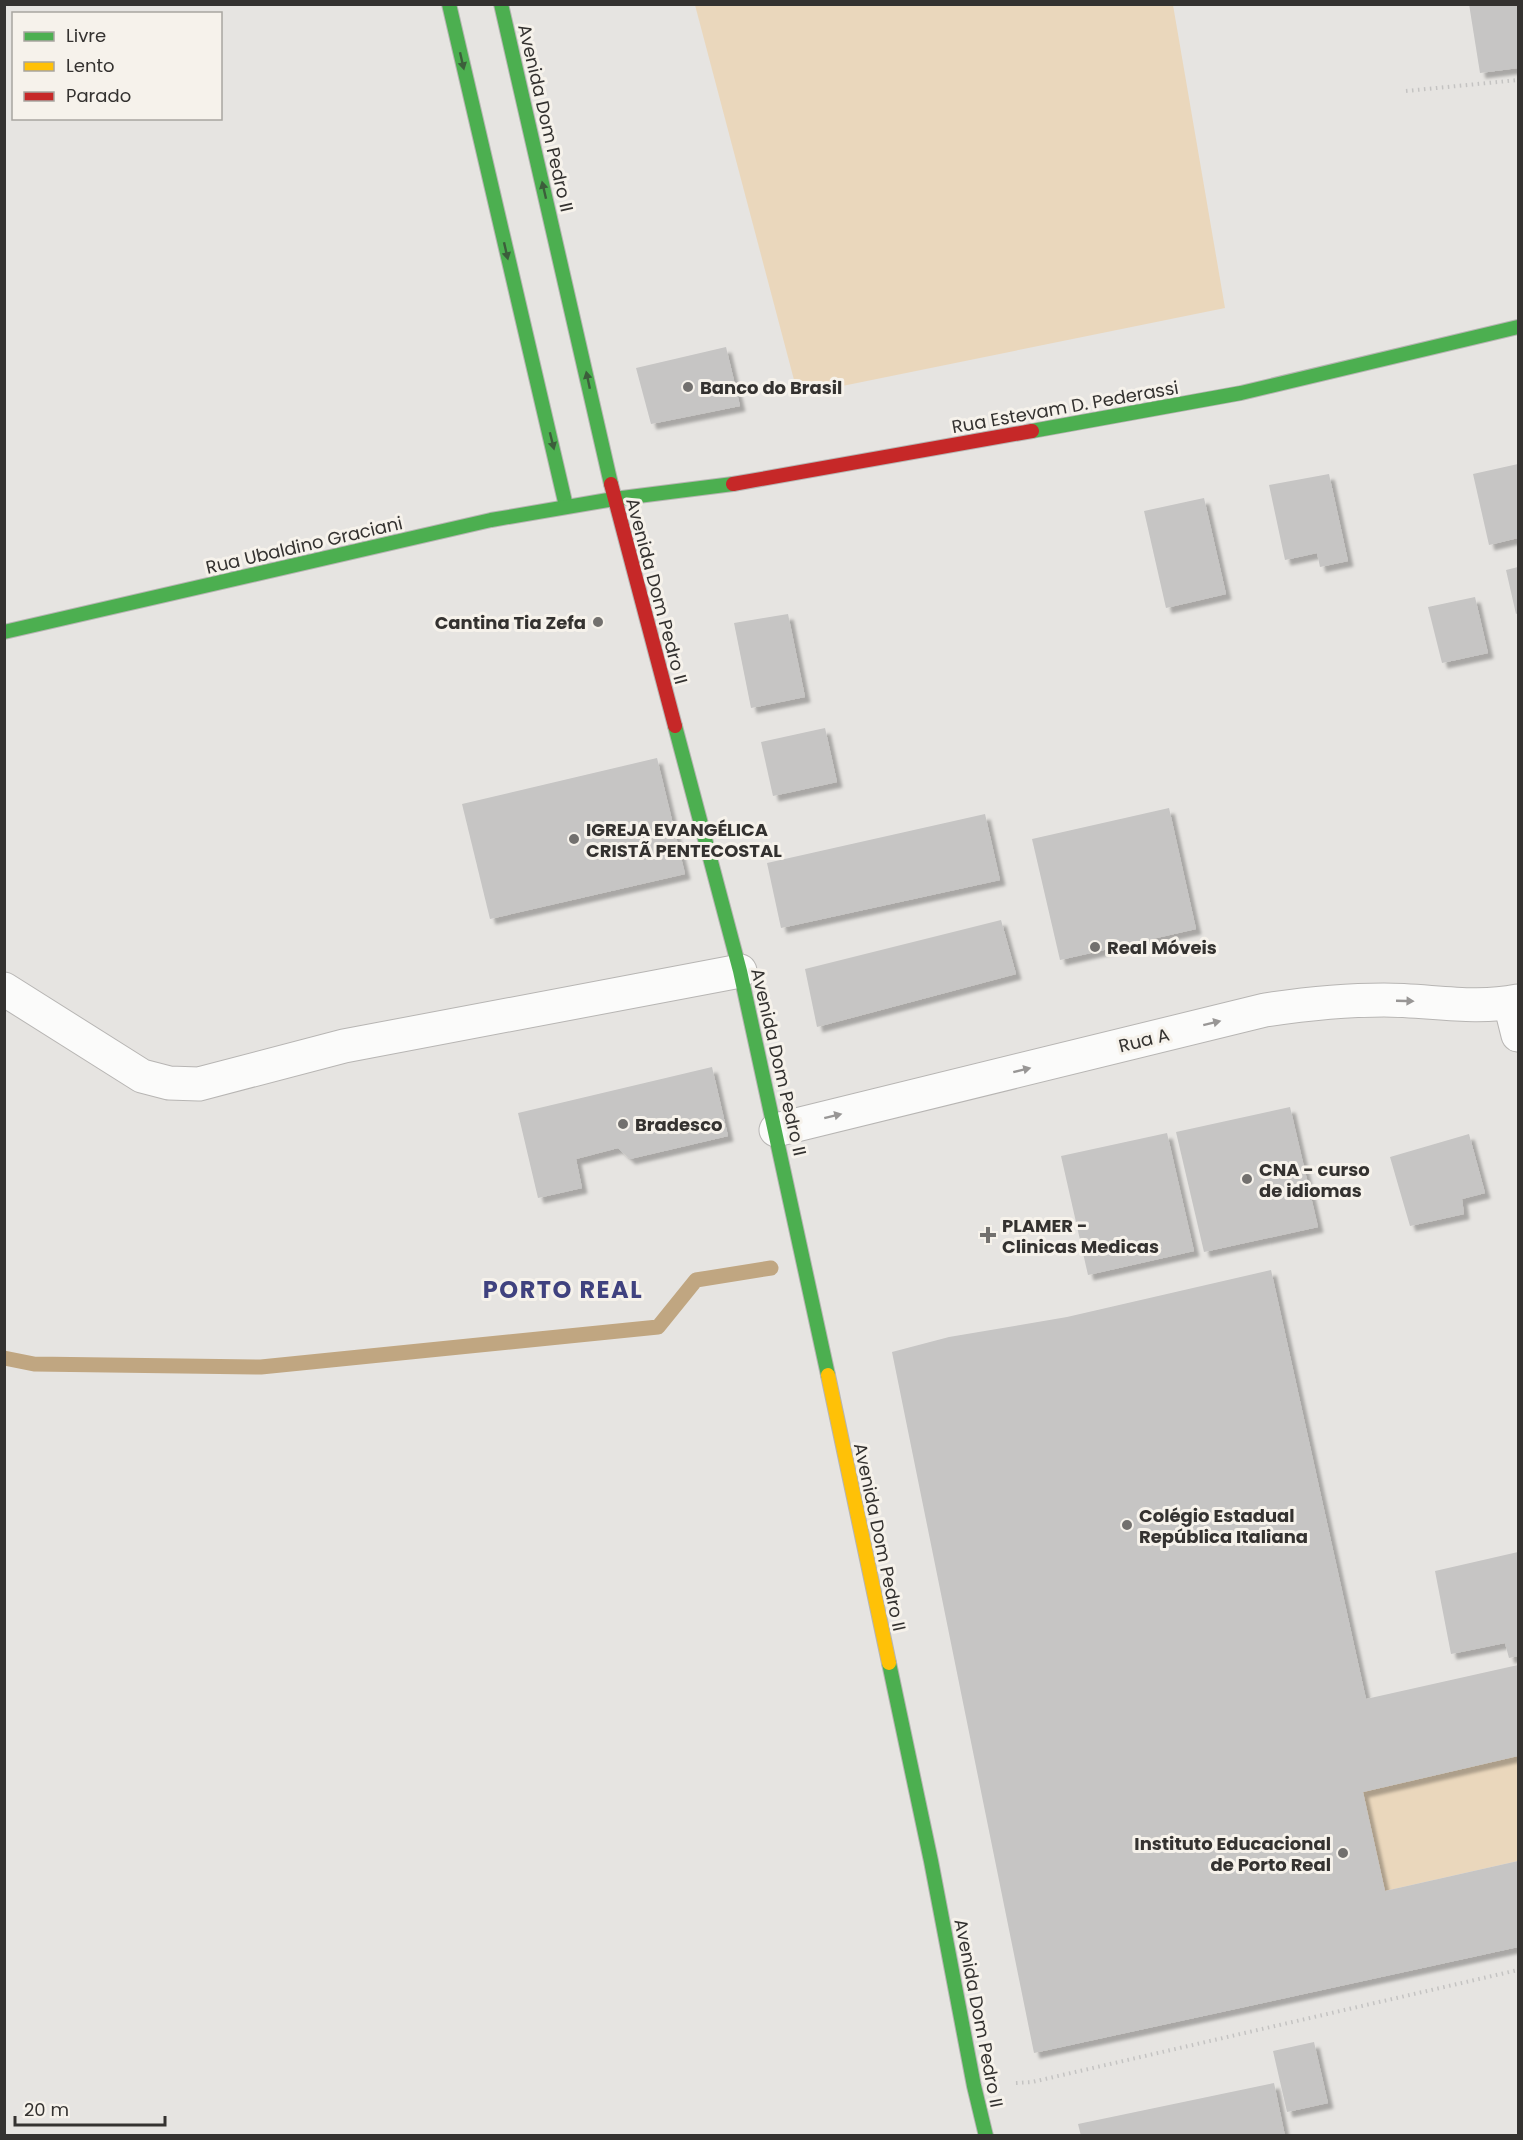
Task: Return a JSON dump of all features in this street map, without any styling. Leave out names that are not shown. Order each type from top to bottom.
[{"type":"main road","points":[[449,4],[566,506]]},
{"type":"main road","name":"Avenida Dom Pedro II","points":[[501,4],[614,499],[740,971],[776,1130],[931,1861],[974,2086],[986,2136]]},
{"type":"main road","name":"Rua Estevam D. Pederassi","points":[[614,499],[739,483],[1241,393],[1518,327]]},
{"type":"main road","name":"Rua Ubaldino Graciani","points":[[4,632],[491,520],[614,499]]},
{"type":"street","points":[[4,989],[142,1076],[169,1083],[199,1084],[344,1046],[740,971]]},
{"type":"street","name":"Rua A","points":[[776,1130],[1264,1010],[1327,1001],[1385,1000],[1473,1005],[1514,1002]]},
{"type":"street","points":[[1514,1002],[1518,1035]]},
{"type":"path","points":[[1406,91],[1518,80]]},
{"type":"path","points":[[974,2086],[1032,2082],[1518,1970]]},
{"type":"shaded area","points":[[695,5],[1173,5],[1225,308],[798,395]]},
{"type":"shaded area","points":[[1518,1756],[1518,1861],[1385,1891],[1363,1792]]},
{"type":"building","points":[[1469,4],[1518,4],[1518,68],[1480,73]]},
{"type":"building","name":"Banco do Brasil","points":[[726,347],[740,406],[651,424],[636,368]]},
{"type":"building","points":[[1518,464],[1518,538],[1489,545],[1473,474]]},
{"type":"building","points":[[1329,474],[1348,561],[1320,567],[1317,553],[1285,560],[1269,485]]},
{"type":"building","points":[[1204,498],[1226,594],[1166,608],[1144,511]]},
{"type":"building","points":[[1518,567],[1518,613],[1516,614],[1506,570]]},
{"type":"building","points":[[1475,597],[1488,653],[1442,663],[1428,607]]},
{"type":"building","points":[[788,614],[805,697],[751,708],[734,623]]},
{"type":"building","points":[[825,728],[837,782],[773,796],[761,742]]},
{"type":"building","name":"IGREJA EVANGÉLICA CRISTÃ PENTECOSTAL","points":[[657,758],[685,874],[490,919],[462,804]]},
{"type":"building","points":[[1169,808],[1196,929],[1060,960],[1032,839]]},
{"type":"building","points":[[985,814],[1000,880],[781,928],[767,863]]},
{"type":"building","points":[[1001,920],[1016,974],[817,1027],[805,969]]},
{"type":"building","name":"Bradesco","points":[[712,1067],[728,1136],[630,1159],[618,1148],[576,1159],[582,1188],[538,1198],[518,1113]]},
{"type":"building","name":"CNA - curso de idiomas","points":[[1290,1107],[1318,1227],[1204,1252],[1176,1132]]},
{"type":"building","points":[[1167,1133],[1194,1251],[1088,1275],[1061,1156]]},
{"type":"building","points":[[1469,1134],[1485,1193],[1462,1199],[1464,1214],[1410,1226],[1390,1157]]},
{"type":"building","points":[[1271,1270],[1366,1699],[1518,1665],[1518,1756],[1363,1792],[1385,1891],[1518,1861],[1518,1947],[1034,2053],[892,1352],[949,1337],[1067,1317]]},
{"type":"building","points":[[1518,1552],[1518,1656],[1509,1658],[1505,1643],[1451,1654],[1435,1571]]},
{"type":"building","points":[[1314,2042],[1328,2103],[1287,2112],[1273,2051]]},
{"type":"building","points":[[1274,2083],[1285,2136],[1081,2136],[1078,2124]]},
{"type":"waterway","points":[[4,1358],[34,1364],[261,1367],[658,1327],[696,1280],[771,1268]]},
{"type":"traffic: fast","points":[[449,4],[566,506]]},
{"type":"traffic: fast","points":[[501,4],[611,484]]},
{"type":"traffic: fast","points":[[1032,431],[1241,393],[1518,327]]},
{"type":"traffic: fast","points":[[4,632],[491,520],[614,499],[733,484]]},
{"type":"traffic: fast","points":[[675,726],[740,971],[828,1375]]},
{"type":"traffic: fast","points":[[889,1663],[986,2136]]},
{"type":"traffic: slow","points":[[828,1375],[889,1663]]},
{"type":"traffic: jam","points":[[733,484],[1032,431]]},
{"type":"traffic: jam","points":[[611,484],[675,726]]},
{"type":"place","name":"Banco do Brasil","points":[[688,387]]},
{"type":"place","name":"Cantina Tia Zefa","points":[[598,622]]},
{"type":"place","name":"IGREJA EVANGÉLICA CRISTÃ PENTECOSTAL","points":[[574,839]]},
{"type":"place","name":"Real Móveis","points":[[1095,947]]},
{"type":"place","name":"Bradesco","points":[[623,1124]]},
{"type":"place","name":"CNA - curso de idiomas","points":[[1247,1179]]},
{"type":"place","name":"PLAMER - Clinicas Medicas","points":[[988,1235]]},
{"type":"place","name":"Colégio Estadual República Italiana","points":[[1127,1525]]},
{"type":"place","name":"Instituto Educacional de Porto Real","points":[[1343,1853]]},
{"type":"district","name":"PORTO REAL","points":[[563,1289]]}]
